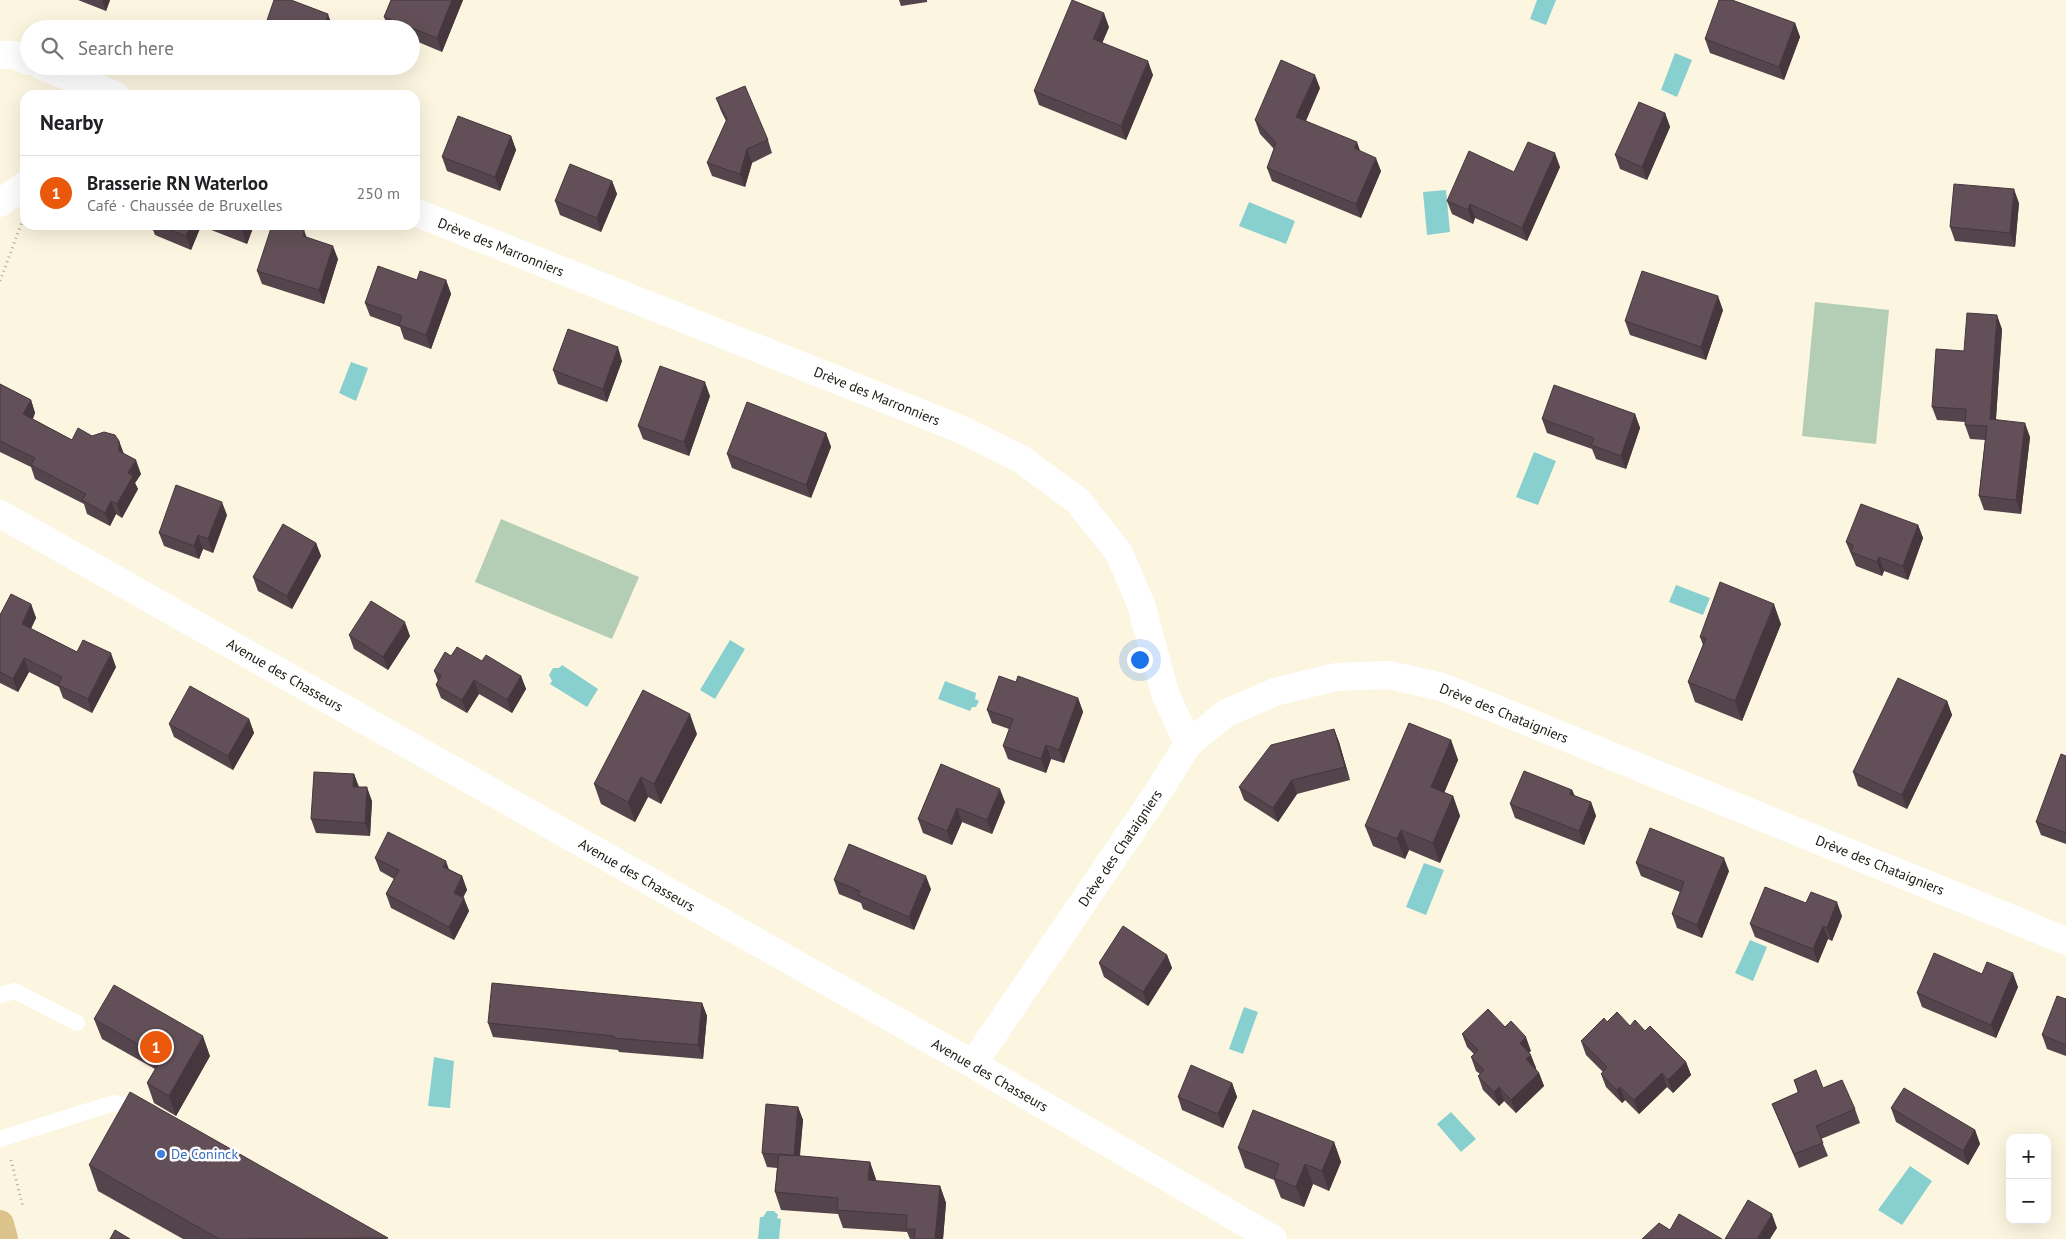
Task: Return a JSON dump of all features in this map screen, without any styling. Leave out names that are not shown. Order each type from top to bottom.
[{"type":"main road","points":[[0,1224],[4,1239]]},
{"type":"street","points":[[0,55],[14,55],[20,57]]},
{"type":"street","points":[[55,79],[96,90]]},
{"type":"street","name":"Drève des Marronniers","points":[[420,214],[960,429],[1021,459],[1078,501],[1119,553],[1140,604],[1165,692],[1188,744]]},
{"type":"street","name":"Avenue des Chasseurs","points":[[0,514],[973,1064],[1273,1239]]},
{"type":"street","name":"Drève des Chataigniers","points":[[973,1064],[1158,792],[1188,744],[1226,713],[1275,692],[1336,677],[1389,676],[1442,687],[2066,941]]},
{"type":"lane","points":[[0,995],[15,991],[77,1023]]},
{"type":"lane","points":[[2,1139],[114,1103],[141,1108],[157,1116]]},
{"type":"path","points":[[14,194],[20,206]]},
{"type":"path","points":[[0,281],[20,229]]},
{"type":"path","points":[[2,1139],[24,1212]]},
{"type":"green space","points":[[1815,302],[1889,310],[1876,444],[1802,436]]},
{"type":"green space","points":[[501,519],[639,577],[612,639],[475,582]]},
{"type":"water","points":[[1537,0],[1556,0],[1546,25],[1530,19]]},
{"type":"water","points":[[1675,53],[1692,60],[1677,97],[1661,90]]},
{"type":"water","points":[[1446,190],[1450,232],[1427,235],[1423,192]]},
{"type":"water","points":[[1249,202],[1295,221],[1286,244],[1239,226]]},
{"type":"water","points":[[351,362],[368,368],[356,401],[339,393]]},
{"type":"water","points":[[1534,452],[1556,461],[1538,505],[1516,497]]},
{"type":"water","points":[[1676,585],[1710,598],[1703,615],[1669,602]]},
{"type":"water","points":[[730,640],[745,649],[715,699],[700,690]]},
{"type":"water","points":[[562,665],[598,689],[587,707],[550,684],[552,681],[549,675],[553,668],[559,668]]},
{"type":"water","points":[[945,681],[976,693],[975,699],[979,701],[976,707],[972,707],[970,711],[938,699]]},
{"type":"water","points":[[1424,863],[1444,870],[1426,915],[1406,907]]},
{"type":"water","points":[[1750,940],[1767,947],[1753,981],[1735,973]]},
{"type":"water","points":[[1244,1007],[1258,1012],[1243,1054],[1229,1049]]},
{"type":"water","points":[[434,1057],[454,1061],[450,1108],[428,1106]]},
{"type":"water","points":[[1451,1112],[1476,1139],[1461,1152],[1437,1124]]},
{"type":"water","points":[[1910,1166],[1932,1181],[1902,1225],[1878,1210]]},
{"type":"water","points":[[767,1211],[774,1211],[778,1215],[777,1218],[781,1219],[779,1239],[758,1239],[760,1217],[763,1217]]},
{"type":"building","points":[[274,0],[291,0],[328,14],[326,20],[267,20]]},
{"type":"building","points":[[391,0],[452,0],[437,38],[420,31],[420,20],[392,20],[384,17]]},
{"type":"building","points":[[1072,0],[1104,13],[1093,39],[1148,61],[1121,126],[1034,91]]},
{"type":"building","points":[[1719,0],[1732,0],[1795,23],[1779,67],[1705,39]]},
{"type":"building","points":[[1281,60],[1315,75],[1296,117],[1357,142],[1354,148],[1376,158],[1356,204],[1267,168],[1276,143],[1255,120]]},
{"type":"building","points":[[745,86],[768,140],[747,149],[740,174],[707,163],[727,119],[716,98]]},
{"type":"building","points":[[1639,102],[1665,113],[1642,167],[1615,155]]},
{"type":"building","points":[[458,116],[511,136],[495,177],[442,157]]},
{"type":"building","points":[[1528,142],[1555,153],[1522,228],[1470,204],[1468,210],[1447,201],[1469,151],[1514,172]]},
{"type":"building","points":[[570,164],[612,181],[597,218],[555,201]]},
{"type":"building","points":[[1954,184],[2014,189],[2010,233],[1950,227]]},
{"type":"building","points":[[171,230],[189,230],[186,236]]},
{"type":"building","points":[[270,230],[304,230],[303,236],[333,246],[319,290],[257,271]]},
{"type":"building","points":[[378,266],[417,280],[420,271],[446,280],[426,335],[399,325],[402,316],[365,303]]},
{"type":"building","points":[[1642,271],[1718,296],[1701,347],[1625,321]]},
{"type":"building","points":[[1967,313],[1997,315],[1990,419],[2025,423],[2016,500],[1979,496],[1987,426],[1965,425],[1966,409],[1932,407],[1936,349],[1964,351]]},
{"type":"building","points":[[568,329],[618,347],[603,389],[553,370]]},
{"type":"building","points":[[660,366],[705,382],[684,442],[638,426]]},
{"type":"building","points":[[0,384],[31,400],[23,414],[72,440],[78,428],[92,436],[104,432],[115,435],[119,441],[119,451],[136,460],[128,473],[133,476],[117,504],[111,501],[105,513],[82,500],[86,494],[31,465],[35,458],[0,441]]},
{"type":"building","points":[[1554,385],[1635,414],[1621,456],[1591,445],[1594,438],[1542,419]]},
{"type":"building","points":[[747,402],[826,433],[806,485],[727,454]]},
{"type":"building","points":[[176,485],[222,502],[208,539],[198,535],[194,546],[159,533]]},
{"type":"building","points":[[1861,504],[1918,525],[1903,566],[1879,557],[1877,562],[1851,552],[1853,545],[1846,542]]},
{"type":"building","points":[[283,524],[316,543],[287,596],[253,577]]},
{"type":"building","points":[[1720,582],[1774,604],[1735,701],[1688,682],[1706,638],[1700,637]]},
{"type":"building","points":[[11,594],[31,604],[22,624],[77,652],[83,640],[111,653],[88,699],[58,685],[62,677],[24,658],[13,679],[0,672],[0,615]]},
{"type":"building","points":[[371,601],[405,622],[383,657],[349,635]]},
{"type":"building","points":[[457,647],[482,661],[486,655],[521,676],[507,700],[474,680],[462,700],[436,685],[441,675],[434,671],[445,652],[451,656]]},
{"type":"building","points":[[999,676],[1016,682],[1018,676],[1078,698],[1059,750],[1046,745],[1041,759],[1003,746],[1013,719],[987,710]]},
{"type":"building","points":[[1898,678],[1947,701],[1902,795],[1853,772]]},
{"type":"building","points":[[190,686],[249,719],[228,756],[169,724]]},
{"type":"building","points":[[643,690],[690,714],[654,784],[641,777],[628,802],[594,784]]},
{"type":"building","points":[[1409,723],[1451,740],[1431,787],[1453,796],[1433,843],[1401,830],[1397,839],[1365,826]]},
{"type":"building","points":[[1334,729],[1345,767],[1292,780],[1273,808],[1239,787],[1271,745]]},
{"type":"building","points":[[2061,754],[2066,756],[2066,833],[2036,822]]},
{"type":"building","points":[[941,764],[1000,789],[987,820],[957,808],[947,831],[918,819]]},
{"type":"building","points":[[1524,771],[1572,790],[1570,794],[1591,802],[1579,831],[1510,804]]},
{"type":"building","points":[[314,772],[354,774],[353,787],[367,787],[365,823],[311,819]]},
{"type":"building","points":[[1650,828],[1724,858],[1697,925],[1672,914],[1684,882],[1636,863]]},
{"type":"building","points":[[388,832],[446,861],[443,867],[462,876],[454,893],[464,898],[449,927],[386,894],[399,870],[375,858]]},
{"type":"building","points":[[849,844],[926,876],[909,917],[858,895],[860,891],[834,880]]},
{"type":"building","points":[[1765,887],[1806,903],[1811,892],[1837,902],[1827,928],[1823,926],[1813,949],[1750,924]]},
{"type":"building","points":[[1123,926],[1167,955],[1143,992],[1099,963]]},
{"type":"building","points":[[1934,953],[1982,974],[1987,962],[2013,973],[1991,1025],[1917,993]]},
{"type":"building","points":[[492,983],[702,1003],[698,1045],[614,1038],[614,1036],[488,1023]]},
{"type":"building","points":[[114,985],[203,1036],[169,1096],[147,1083],[162,1058],[94,1019]]},
{"type":"building","points":[[2057,996],[2066,999],[2066,1045],[2042,1035]]},
{"type":"building","points":[[1488,1009],[1505,1027],[1511,1021],[1526,1037],[1520,1043],[1531,1055],[1526,1059],[1539,1073],[1511,1100],[1499,1087],[1494,1092],[1478,1076],[1484,1070],[1471,1057],[1478,1050],[1462,1034]]},
{"type":"building","points":[[1617,1012],[1630,1026],[1635,1020],[1645,1031],[1650,1026],[1686,1062],[1668,1080],[1662,1073],[1634,1100],[1620,1087],[1617,1090],[1601,1074],[1607,1067],[1581,1041],[1604,1018],[1607,1022]]},
{"type":"building","points":[[1191,1065],[1232,1083],[1218,1114],[1178,1097]]},
{"type":"building","points":[[1816,1070],[1823,1088],[1842,1080],[1855,1109],[1816,1126],[1823,1143],[1794,1154],[1772,1104],[1799,1092],[1794,1080]]},
{"type":"building","points":[[1904,1088],[1975,1130],[1963,1151],[1891,1108]]},
{"type":"building","name":"De Coninck","points":[[130,1092],[388,1238],[219,1239],[89,1165]]},
{"type":"building","points":[[766,1104],[798,1107],[794,1156],[762,1153]]},
{"type":"building","points":[[1253,1110],[1334,1142],[1322,1171],[1305,1164],[1296,1187],[1274,1178],[1279,1164],[1238,1148]]},
{"type":"building","points":[[779,1154],[870,1162],[868,1180],[940,1186],[935,1239],[914,1239],[915,1229],[906,1229],[907,1215],[837,1210],[838,1198],[775,1192]]},
{"type":"building","points":[[1748,1200],[1772,1214],[1757,1239],[1725,1239]]},
{"type":"building","points":[[1679,1214],[1722,1239],[1642,1239],[1659,1223],[1670,1230]]},
{"type":"building","points":[[115,1230],[130,1239],[110,1239]]},
{"type":"place","name":"Brasserie RN Waterloo","points":[[156,1047]]},
{"type":"place","name":"De Coninck","points":[[161,1154]]}]
